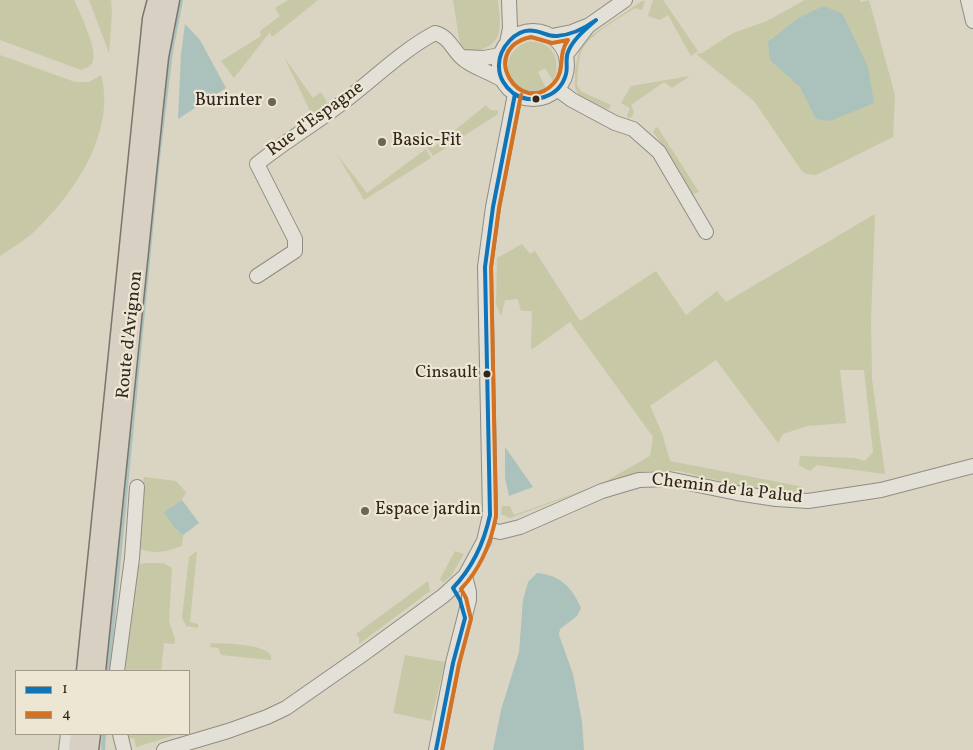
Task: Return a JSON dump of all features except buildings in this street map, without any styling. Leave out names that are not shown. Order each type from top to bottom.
[{"type":"main road","name":"Route d'Avignon","points":[[85,670],[151,18],[156,0]]},
{"type":"main road","name":"Route d'Avignon","points":[[97,670],[160,57],[170,0]]},
{"type":"main road","points":[[77,750],[79,735]]},
{"type":"main road","points":[[90,750],[92,735]]},
{"type":"street","points":[[461,57],[484,58],[504,49],[516,35],[528,31],[552,36],[572,32],[588,26],[625,0]]},
{"type":"street","points":[[968,0],[973,21]]},
{"type":"street","points":[[509,4],[510,28],[499,67],[502,80],[514,94],[527,99],[539,99],[548,96],[562,82],[567,70],[566,55],[552,36]]},
{"type":"street","points":[[509,4],[528,31]]},
{"type":"street","points":[[566,55],[588,26]]},
{"type":"street","name":"Rue d'Espagne","points":[[258,276],[295,251],[295,239],[257,164],[313,125],[372,78],[428,36],[435,33],[449,40],[461,57],[477,68],[502,80]]},
{"type":"street","points":[[557,89],[581,105],[615,123],[633,129],[659,152],[706,232]]},
{"type":"street","points":[[164,750],[228,731],[286,708],[453,588],[465,576],[488,530],[490,499],[485,267],[493,207],[514,94]]},
{"type":"street","name":"Chemin de la Palud","points":[[488,530],[500,532],[520,527],[602,491],[639,480],[669,479],[737,493],[776,499],[808,501],[881,490],[973,466]]},
{"type":"street","points":[[117,670],[132,558],[137,487]]},
{"type":"street","points":[[436,750],[453,664],[465,618],[469,592],[465,576]]},
{"type":"street","points":[[453,588],[460,600],[465,618]]},
{"type":"street","points":[[78,670],[90,616]]},
{"type":"street","points":[[66,750],[68,735]]},
{"type":"street","points":[[120,735],[124,750]]},
{"type":"green space","points":[[0,0],[74,0],[93,48],[94,55],[91,65],[81,70],[0,40]]},
{"type":"green space","points":[[89,0],[111,0],[112,14],[109,53]]},
{"type":"green space","points":[[288,0],[318,0],[272,37],[270,32],[234,78],[221,61],[261,36],[260,31],[280,16],[275,8]]},
{"type":"green space","points":[[453,0],[498,0],[500,28],[495,41],[489,46],[468,51],[460,45]]},
{"type":"green space","points":[[653,0],[663,0],[698,51],[691,56],[668,15],[660,20],[648,16]]},
{"type":"green space","points":[[805,0],[860,0],[860,2],[869,0],[895,95],[893,137],[816,175],[806,174],[801,170],[754,101],[696,54],[702,53],[733,33],[767,21]]},
{"type":"green space","points":[[642,1],[645,1],[642,10],[635,8],[606,27],[592,38],[582,50],[577,85],[582,92],[611,105],[609,109],[579,96],[575,88],[575,70],[580,46],[587,38]]},
{"type":"green space","points":[[527,42],[536,42],[549,47],[556,59],[557,66],[553,81],[545,68],[538,72],[546,88],[533,91],[523,89],[510,76],[508,66],[510,57],[516,49]]},
{"type":"green space","points":[[0,55],[75,82],[89,82],[101,75],[104,96],[103,117],[98,138],[89,159],[66,197],[37,229],[0,256]]},
{"type":"green space","points":[[284,57],[313,98],[321,92],[328,104],[312,115]]},
{"type":"green space","points":[[690,76],[672,88],[664,82],[631,105],[634,112],[632,117],[628,118],[627,115],[630,108],[621,103],[631,86]]},
{"type":"green space","points":[[486,105],[490,110],[498,111],[498,114],[433,156],[427,147],[430,145],[433,148]]},
{"type":"green space","points":[[656,127],[699,192],[693,194],[671,157],[653,132]]},
{"type":"green space","points":[[426,149],[431,158],[364,200],[336,153],[367,193]]},
{"type":"green space","points":[[875,214],[871,320],[872,379],[885,474],[817,465],[810,471],[799,465],[800,456],[855,458],[865,461],[873,452],[864,370],[840,370],[846,423],[807,426],[783,434],[778,443],[716,360],[650,406],[662,433],[670,461],[804,487],[804,496],[742,486],[679,471],[647,471],[589,489],[510,518],[501,514],[502,506],[510,506],[514,515],[601,484],[650,456],[653,437],[570,322],[531,350],[532,311],[521,311],[518,299],[505,300],[501,316],[496,304],[497,258],[522,244],[530,254],[535,251],[580,321],[656,271],[686,315],[717,291],[726,302]]},
{"type":"green space","points":[[144,477],[176,481],[186,492],[182,500],[165,512],[173,526],[183,535],[182,546],[159,552],[136,548]]},
{"type":"green space","points":[[197,551],[190,622],[198,624],[198,628],[186,626],[182,618],[189,557]]},
{"type":"green space","points":[[455,551],[464,554],[451,576],[443,583],[440,579]]},
{"type":"green space","points":[[163,563],[172,568],[169,621],[175,639],[174,644],[164,643],[161,670],[123,670],[136,565]]},
{"type":"green space","points":[[428,581],[430,591],[359,644],[359,638],[356,634]]},
{"type":"green space","points":[[211,643],[259,648],[271,655],[271,660],[221,655],[218,648],[210,647]]},
{"type":"green space","points":[[405,655],[445,662],[431,721],[393,713]]},
{"type":"green space","points":[[126,735],[176,735],[136,747],[134,738],[127,739]]},
{"type":"water","points":[[823,6],[842,13],[868,67],[874,103],[830,121],[816,119],[800,87],[770,60],[768,42],[797,19]]},
{"type":"water","points":[[185,24],[200,40],[226,88],[178,119],[181,54]]},
{"type":"water","points":[[505,447],[533,487],[509,496],[505,478]]},
{"type":"water","points":[[182,500],[199,523],[183,535],[173,526],[164,512]]},
{"type":"water","points":[[537,573],[559,579],[574,594],[581,608],[577,616],[560,629],[559,635],[573,674],[582,722],[584,750],[493,750],[501,710],[519,652],[523,600],[528,582]]},
{"type":"waterway","points":[[108,670],[158,158],[171,51],[181,0]]},
{"type":"waterway","points":[[103,750],[104,735]]},
{"type":"transit line","name":"1","points":[[596,20],[580,34],[570,47],[563,82],[552,94],[537,99],[528,99],[520,97],[507,88],[501,78],[499,60],[505,47],[515,36],[521,32],[528,31],[557,36],[578,31],[596,20]]},
{"type":"transit line","name":"4","points":[[531,37],[552,43],[568,40],[563,51],[558,78],[541,92],[529,93],[518,88],[510,78],[505,67],[507,54],[515,44],[531,37]]},
{"type":"transit line","name":"1","points":[[436,750],[453,663],[465,618],[460,600],[453,588],[477,554],[490,515],[485,267],[493,207],[515,94]]},
{"type":"transit line","name":"4","points":[[442,750],[459,664],[471,619],[466,598],[461,589],[474,573],[484,555],[496,516],[491,267],[499,208],[521,95]]},
{"type":"place","name":"Burinter","points":[[272,102]]},
{"type":"place","name":"Basic-Fit","points":[[382,142]]},
{"type":"place","name":"Cinsault","points":[[487,374]]},
{"type":"place","name":"Espace jardin","points":[[365,511]]}]
